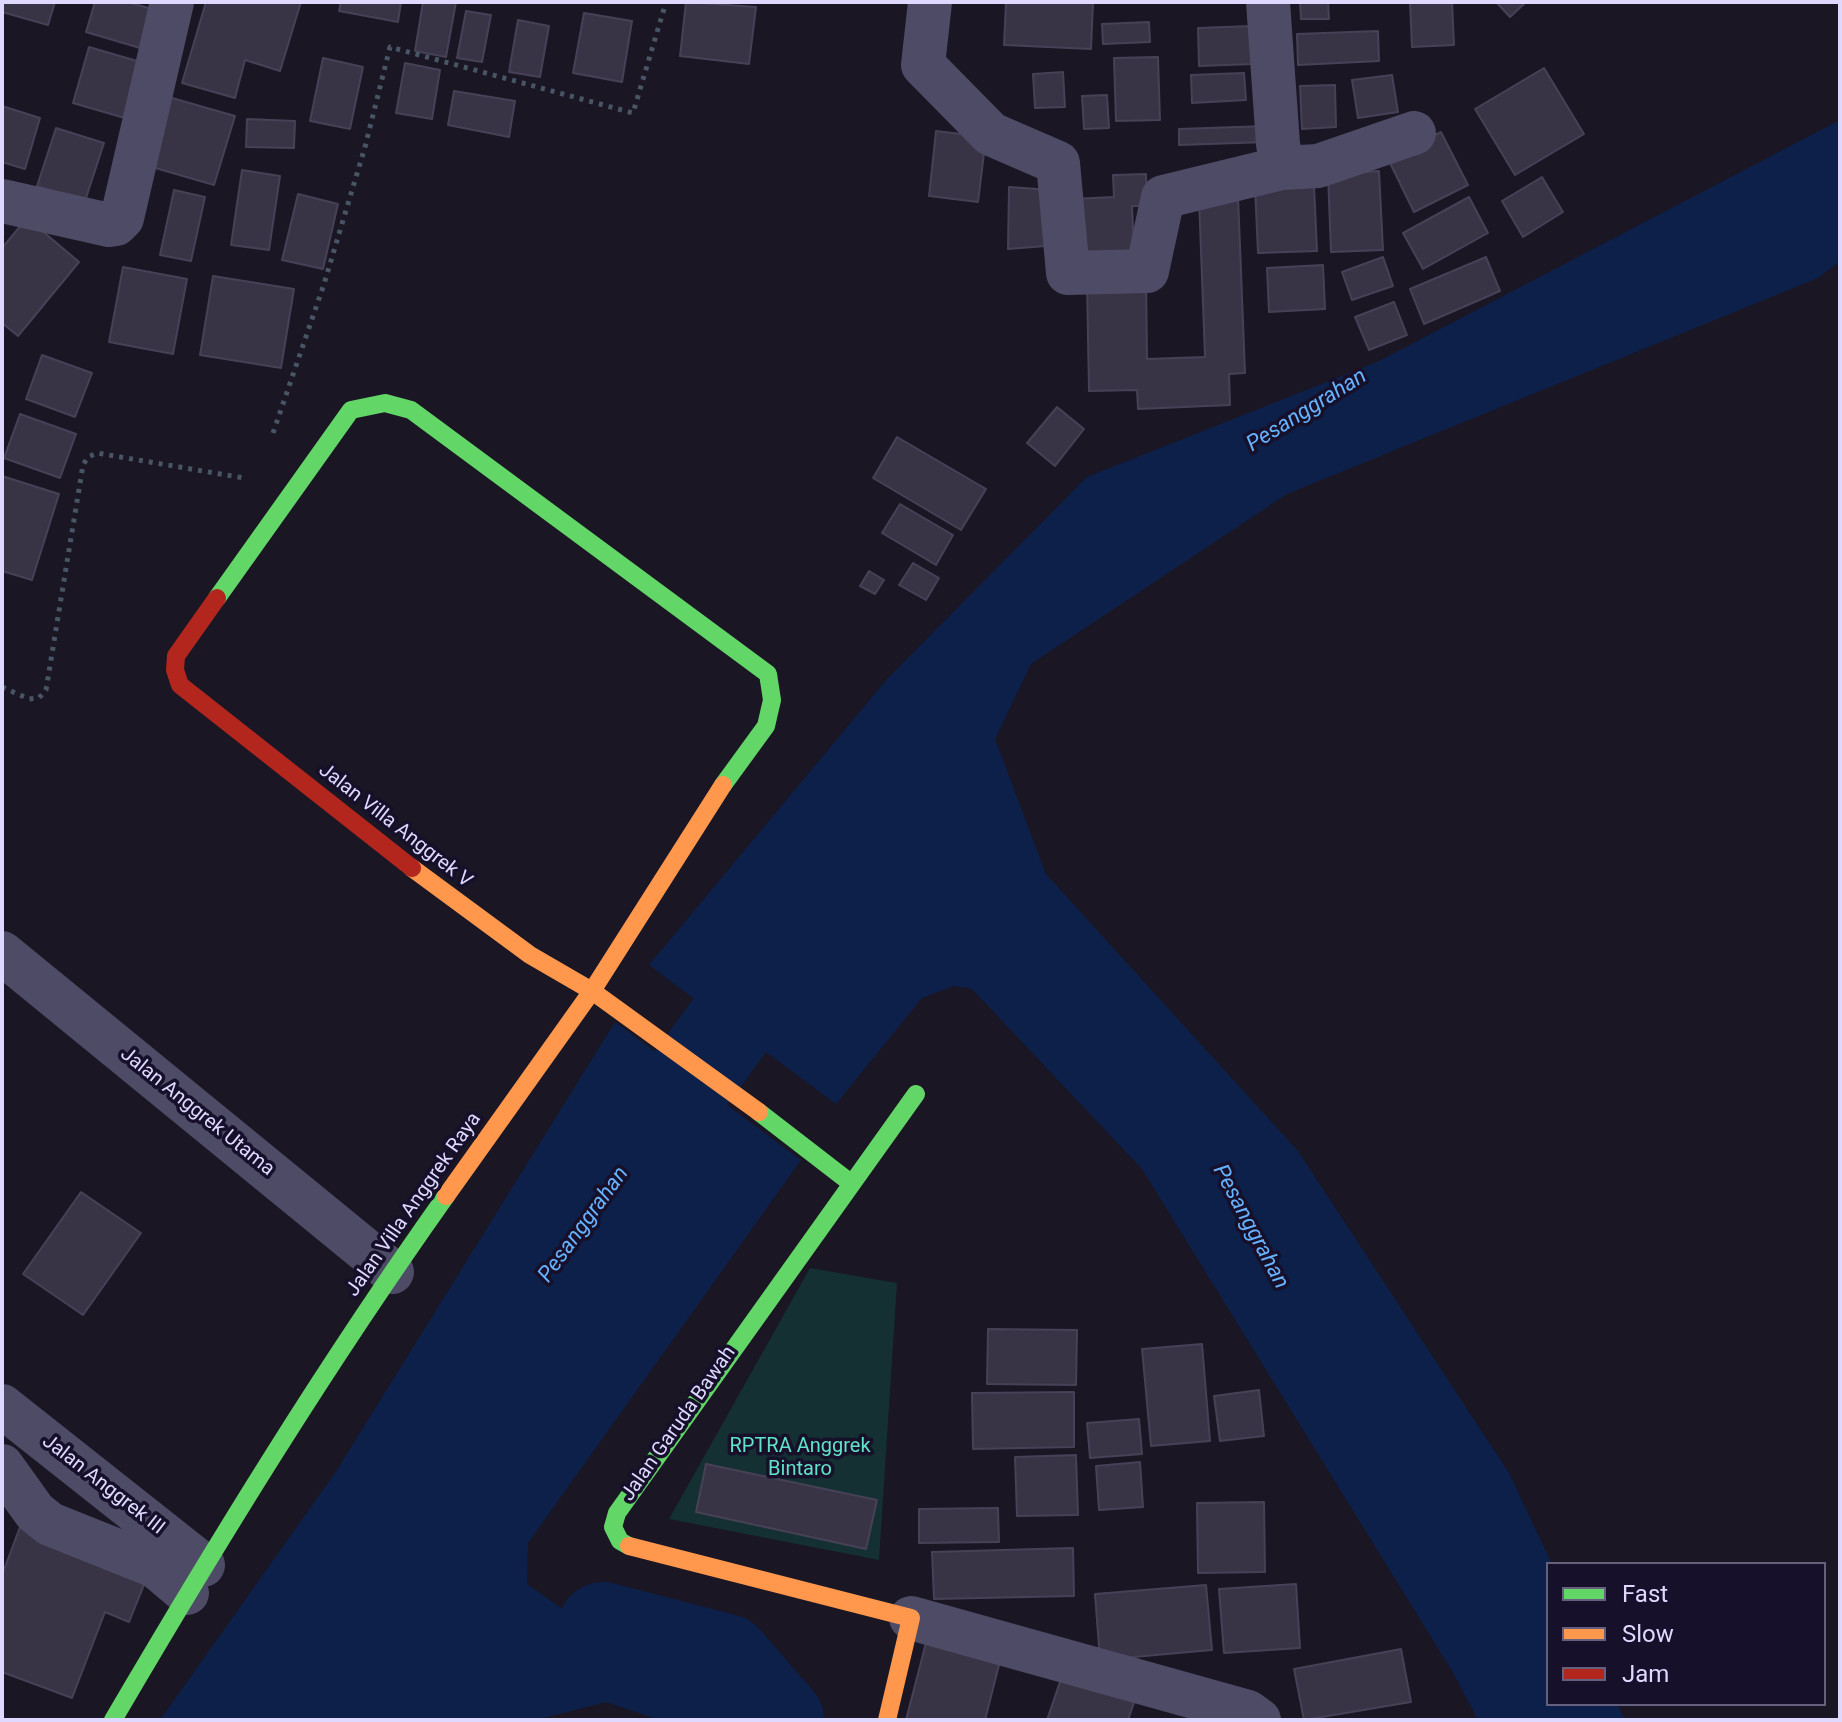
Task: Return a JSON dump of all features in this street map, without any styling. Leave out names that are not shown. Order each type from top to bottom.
[{"type":"street","points":[[2,201],[109,225],[116,224],[122,218],[172,2]]},
{"type":"street","points":[[930,2],[923,65],[991,134],[1058,163],[1068,273],[1147,271],[1163,197],[1282,168],[1318,166],[1414,133]]},
{"type":"street","points":[[1268,2],[1282,168]]},
{"type":"street","name":"Jalan Villa Anggrek V","points":[[592,991],[530,955],[443,893],[180,685],[175,670],[176,656],[351,410],[385,403],[411,410],[768,674],[772,700],[766,726]]},
{"type":"street","name":"Jalan Villa Anggrek Raya","points":[[113,1720],[195,1579],[392,1272],[592,991],[717,793],[766,726]]},
{"type":"street","name":"Jalan Anggrek Utama","points":[[2,953],[392,1272]]},
{"type":"street","points":[[592,991],[814,1152],[851,1183],[916,1094]]},
{"type":"street","name":"Jalan Garuda Bawah","points":[[851,1183],[617,1513],[613,1527],[620,1541],[633,1549],[911,1618],[1248,1712],[1259,1720]]},
{"type":"street","name":"Jalan Anggrek III","points":[[2,1406],[195,1579]]},
{"type":"street","points":[[2,1466],[35,1512],[50,1524],[195,1579]]},
{"type":"street","points":[[887,1720],[911,1618]]},
{"type":"path","points":[[271,439],[324,284],[365,147],[390,47],[633,113],[666,2]]},
{"type":"path","points":[[2,687],[29,699],[39,698],[46,690],[83,465],[88,457],[97,453],[247,478],[255,476]]},
{"type":"green space","name":"RPTRA Anggrek Bintaro","points":[[810,1268],[897,1283],[879,1560],[669,1519]]},
{"type":"water","points":[[1840,120],[1840,261],[1818,278],[1287,494],[1031,664],[995,739],[1046,874],[1298,1151],[1509,1473],[1551,1562],[1546,1562],[1546,1706],[1618,1706],[1625,1720],[1478,1720],[1452,1671],[1142,1169],[972,989],[954,986],[922,998],[836,1104],[649,965],[887,679],[1087,477],[1377,362]]},
{"type":"water","points":[[615,1022],[801,1160],[528,1543],[527,1584],[567,1612],[699,1638],[767,1694],[783,1720],[660,1720],[606,1702],[536,1720],[160,1720],[335,1473]]},
{"type":"building","points":[[2,2],[55,2],[48,25],[2,12]]},
{"type":"building","points":[[95,2],[127,2],[152,9],[140,48],[86,32]]},
{"type":"building","points":[[206,2],[301,2],[280,71],[245,60],[235,98],[182,83]]},
{"type":"building","points":[[341,2],[401,2],[398,22],[339,11]]},
{"type":"building","points":[[423,2],[456,2],[446,57],[415,51]]},
{"type":"building","points":[[686,2],[756,7],[749,64],[680,56]]},
{"type":"building","points":[[1006,2],[1093,2],[1091,49],[1004,45]]},
{"type":"building","points":[[1300,2],[1328,2],[1329,19],[1301,19]]},
{"type":"building","points":[[1410,2],[1452,2],[1454,45],[1412,47]]},
{"type":"building","points":[[1496,2],[1526,2],[1510,17]]},
{"type":"building","points":[[466,11],[491,15],[482,62],[457,58]]},
{"type":"building","points":[[584,13],[632,21],[622,82],[573,73]]},
{"type":"building","points":[[518,20],[549,26],[540,77],[509,72]]},
{"type":"building","points":[[1149,22],[1150,42],[1103,44],[1102,24]]},
{"type":"building","points":[[1252,26],[1253,64],[1199,66],[1198,28]]},
{"type":"building","points":[[1378,31],[1379,61],[1298,65],[1297,34]]},
{"type":"building","points":[[89,47],[144,63],[128,119],[73,103]]},
{"type":"building","points":[[1158,57],[1160,120],[1116,121],[1114,58]]},
{"type":"building","points":[[323,58],[363,67],[350,129],[310,121]]},
{"type":"building","points":[[405,63],[440,70],[432,119],[396,113]]},
{"type":"building","points":[[1544,68],[1584,134],[1515,175],[1475,109]]},
{"type":"building","points":[[1063,72],[1065,107],[1035,108],[1033,74]]},
{"type":"building","points":[[1244,73],[1246,100],[1192,103],[1191,75]]},
{"type":"building","points":[[1392,75],[1398,112],[1358,118],[1352,80]]},
{"type":"building","points":[[1335,85],[1336,127],[1302,129],[1300,86]]},
{"type":"building","points":[[454,91],[515,101],[509,137],[448,125]]},
{"type":"building","points":[[1107,95],[1109,128],[1084,129],[1082,96]]},
{"type":"building","points":[[165,96],[235,116],[214,185],[145,165]]},
{"type":"building","points":[[2,106],[40,118],[25,169],[2,162]]},
{"type":"building","points":[[247,119],[295,121],[294,148],[246,147]]},
{"type":"building","points":[[1266,126],[1267,142],[1179,145],[1179,129]]},
{"type":"building","points":[[56,128],[104,143],[85,201],[37,186]]},
{"type":"building","points":[[936,131],[986,137],[978,202],[929,196]]},
{"type":"building","points":[[1441,132],[1468,185],[1414,212],[1388,159]]},
{"type":"building","points":[[242,170],[280,176],[269,250],[231,245]]},
{"type":"building","points":[[1379,171],[1383,250],[1331,252],[1328,174]]},
{"type":"building","points":[[1146,174],[1147,206],[1132,206],[1134,254],[1074,256],[1072,199],[1114,197],[1113,175]]},
{"type":"building","points":[[1542,177],[1563,212],[1523,237],[1502,201]]},
{"type":"building","points":[[1314,185],[1317,251],[1258,253],[1255,187]]},
{"type":"building","points":[[1009,187],[1052,190],[1058,245],[1008,249]]},
{"type":"building","points":[[174,190],[205,197],[191,261],[160,255]]},
{"type":"building","points":[[298,194],[338,204],[323,269],[282,260]]},
{"type":"building","points":[[1238,196],[1245,373],[1229,374],[1230,405],[1138,409],[1137,390],[1089,391],[1087,283],[1146,274],[1147,359],[1205,357],[1199,198]]},
{"type":"building","points":[[1469,197],[1488,233],[1423,269],[1403,233]]},
{"type":"building","points":[[27,218],[79,262],[18,336],[2,323],[2,248]]},
{"type":"building","points":[[1383,257],[1393,286],[1352,300],[1342,272]]},
{"type":"building","points":[[1486,257],[1500,291],[1424,324],[1410,289]]},
{"type":"building","points":[[1323,265],[1325,309],[1269,312],[1267,268]]},
{"type":"building","points":[[123,267],[187,279],[173,354],[109,342]]},
{"type":"building","points":[[213,276],[294,289],[281,368],[200,355]]},
{"type":"building","points":[[1394,302],[1407,335],[1369,350],[1355,317]]},
{"type":"building","points":[[42,355],[92,373],[75,417],[26,399]]},
{"type":"building","points":[[1057,407],[1084,429],[1055,466],[1027,443]]},
{"type":"building","points":[[20,414],[76,434],[60,478],[4,458]]},
{"type":"building","points":[[897,437],[986,489],[961,530],[873,478]]},
{"type":"building","points":[[2,476],[59,494],[32,580],[2,571]]},
{"type":"building","points":[[900,504],[953,535],[936,565],[882,533]]},
{"type":"building","points":[[913,563],[939,578],[926,600],[899,585]]},
{"type":"building","points":[[869,571],[884,580],[875,594],[860,586]]},
{"type":"building","points":[[81,1192],[141,1233],[83,1315],[23,1274]]},
{"type":"building","points":[[988,1329],[1077,1330],[1076,1385],[987,1384]]},
{"type":"building","points":[[1202,1344],[1210,1441],[1151,1446],[1142,1349]]},
{"type":"building","points":[[1259,1390],[1264,1436],[1220,1441],[1214,1396]]},
{"type":"building","points":[[1074,1392],[1074,1447],[973,1449],[972,1393]]},
{"type":"building","points":[[1139,1419],[1142,1454],[1090,1458],[1087,1423]]},
{"type":"building","points":[[1076,1455],[1078,1515],[1017,1516],[1015,1457]]},
{"type":"building","points":[[1140,1462],[1143,1507],[1099,1510],[1096,1466]]},
{"type":"building","points":[[706,1464],[877,1500],[866,1549],[696,1512]]},
{"type":"building","points":[[1264,1502],[1265,1572],[1198,1573],[1197,1503]]},
{"type":"building","points":[[998,1508],[999,1542],[919,1543],[919,1509]]},
{"type":"building","points":[[20,1527],[148,1575],[129,1622],[105,1612],[72,1698],[2,1672],[2,1575]]},
{"type":"building","points":[[1073,1548],[1074,1596],[934,1599],[932,1552]]},
{"type":"building","points":[[1296,1584],[1300,1648],[1224,1653],[1219,1589]]},
{"type":"building","points":[[1206,1585],[1212,1650],[1100,1660],[1095,1594]]},
{"type":"building","points":[[927,1639],[1001,1657],[985,1720],[906,1720]]},
{"type":"building","points":[[1401,1649],[1411,1702],[1304,1720],[1294,1669]]},
{"type":"building","points":[[1064,1670],[1137,1694],[1128,1720],[1047,1720]]},
{"type":"waterway","name":"Pesanggrahan","points":[[639,1149],[802,927]]},
{"type":"waterway","name":"Pesanggrahan","points":[[603,1627],[726,1659],[779,1720]]},
{"type":"traffic: fast","points":[[217,598],[351,410],[385,403],[411,410],[768,674],[772,700],[766,726],[723,785]]},
{"type":"traffic: fast","points":[[629,1546],[620,1541],[613,1527],[617,1513],[916,1094]]},
{"type":"traffic: fast","points":[[759,1112],[851,1183]]},
{"type":"traffic: fast","points":[[113,1720],[274,1454],[446,1196]]},
{"type":"traffic: slow","points":[[446,1196],[592,991],[723,785]]},
{"type":"traffic: slow","points":[[412,868],[530,955],[592,991],[759,1112]]},
{"type":"traffic: slow","points":[[629,1546],[911,1618],[887,1720]]},
{"type":"traffic: jam","points":[[217,598],[176,656],[175,670],[180,685],[412,868]]}]
